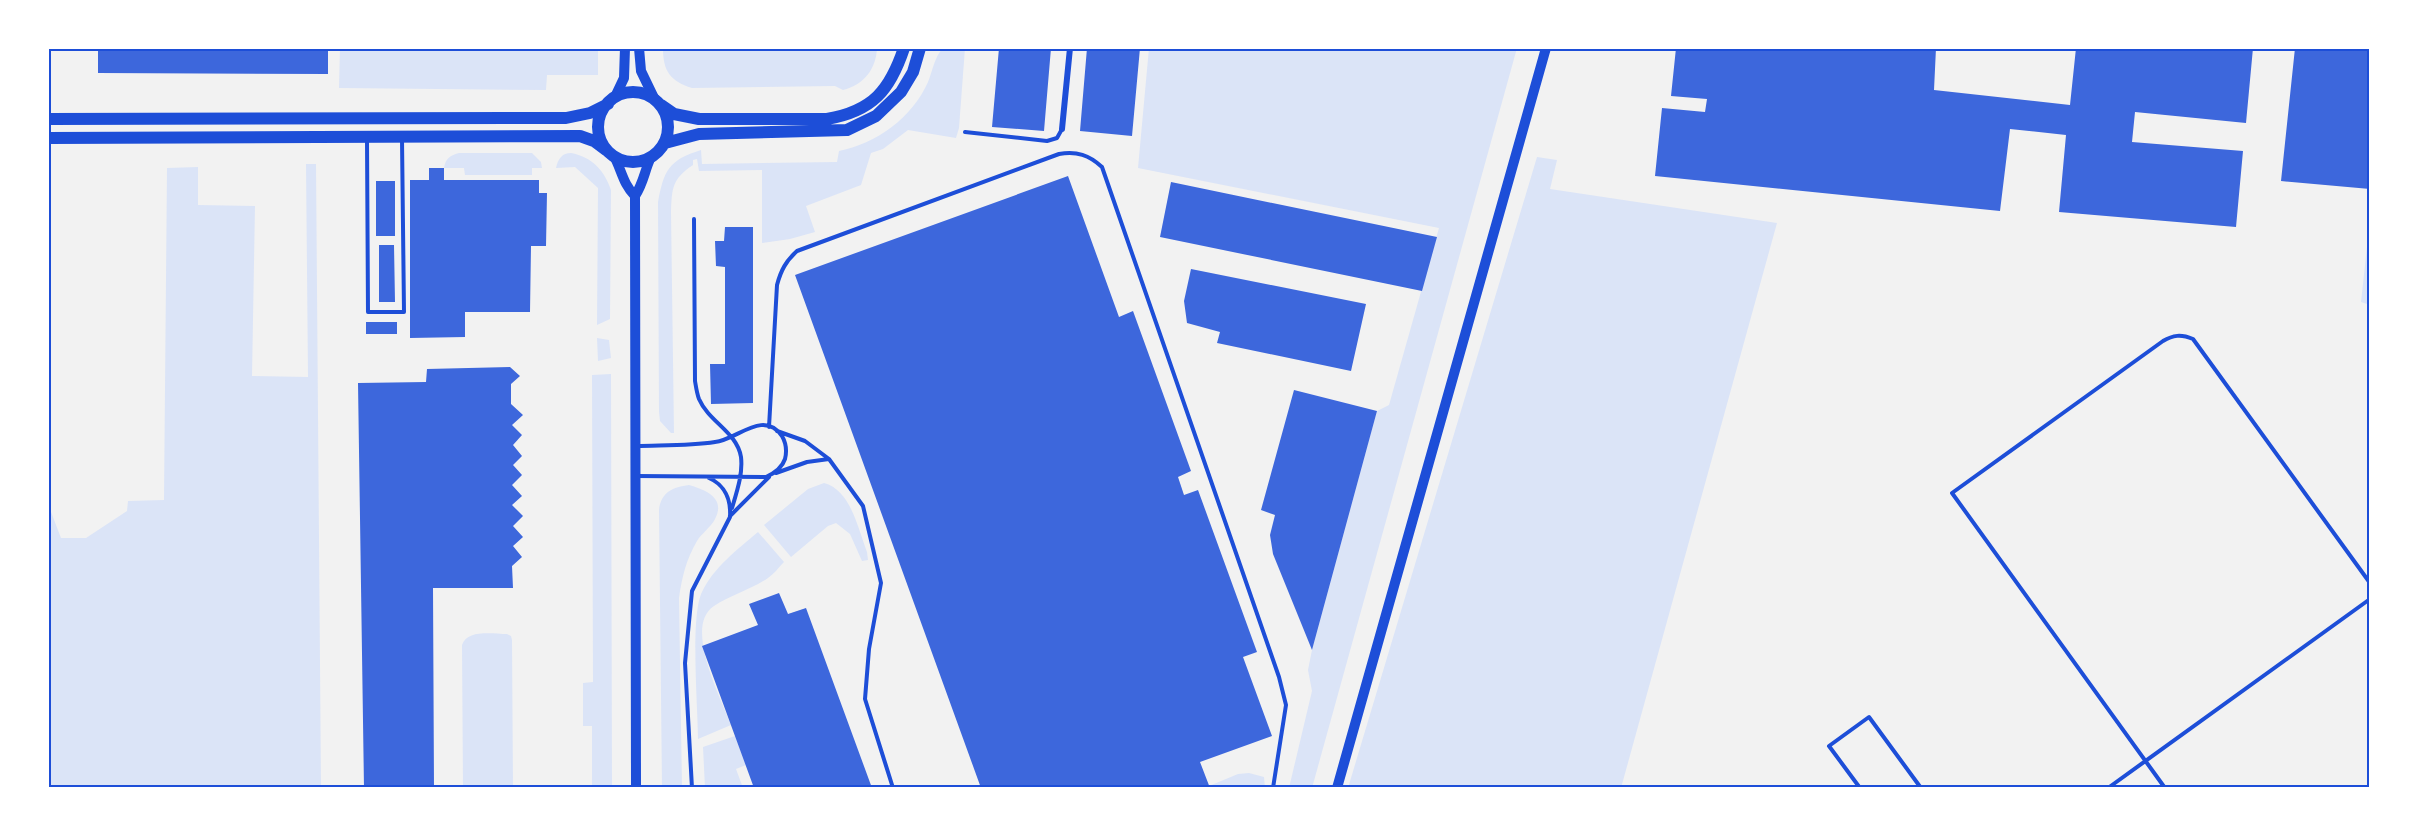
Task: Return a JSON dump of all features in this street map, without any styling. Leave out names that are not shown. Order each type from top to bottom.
[{"type":"main road","points":[[48,119],[566,118],[590,113],[612,100],[634,93],[657,102],[674,114],[699,119],[827,119],[840,117],[867,105],[888,86],[896,72],[904,48]]},
{"type":"main road","points":[[48,138],[580,136],[632,162],[651,157],[665,143],[699,134],[847,130],[876,116],[901,92],[913,72],[920,48]]},
{"type":"main road","points":[[610,153],[601,141],[599,122],[612,100]]},
{"type":"main road","points":[[657,102],[668,124],[665,143]]},
{"type":"street","points":[[612,100],[624,78],[625,48]]},
{"type":"street","points":[[639,48],[641,71],[657,102]]},
{"type":"street","points":[[1062,129],[1070,48]]},
{"type":"street","points":[[1337,788],[1546,48]]},
{"type":"street","points":[[610,153],[621,168],[625,186],[635,196]]},
{"type":"street","points":[[636,788],[635,196],[644,183],[645,170],[651,157]]},
{"type":"lane","points":[[965,132],[1047,141],[1057,138],[1062,129]]},
{"type":"lane","points":[[367,136],[368,312],[404,312],[402,136]]},
{"type":"lane","points":[[770,426],[777,285],[780,272],[797,250],[1059,154],[1083,154],[1093,159],[1102,167],[1279,677],[1286,705],[1273,788]]},
{"type":"lane","points":[[692,788],[689,774],[685,663],[692,591],[729,516],[741,477],[741,457],[733,437],[712,417],[700,400],[695,381],[694,219]]},
{"type":"lane","points":[[2165,788],[1952,493],[2163,341],[2169,337],[2185,336],[2193,339],[2370,583]]},
{"type":"lane","points":[[635,446],[715,443],[733,437],[753,425],[770,426],[777,431],[805,441],[829,459],[863,506],[877,558],[881,583],[869,649],[865,699],[893,788]]},
{"type":"lane","points":[[729,516],[784,461],[785,445],[777,431]]},
{"type":"lane","points":[[635,476],[766,477],[807,462],[829,459]]},
{"type":"lane","points":[[706,476],[723,488],[730,506],[729,516]]},
{"type":"lane","points":[[2108,788],[2370,599]]},
{"type":"lane","points":[[1860,788],[1829,746],[1869,717],[1922,788]]},
{"type":"shaded area","points":[[340,48],[598,48],[598,75],[547,75],[546,90],[339,88]]},
{"type":"shaded area","points":[[663,48],[877,48],[874,63],[863,80],[843,90],[835,86],[692,88],[678,82],[669,74],[664,63]]},
{"type":"shaded area","points":[[943,48],[965,48],[959,128],[956,138],[908,130],[883,149],[871,153],[861,185],[806,206],[815,232],[762,243],[762,170],[699,171],[697,159],[693,160],[693,165],[677,180],[673,190],[671,212],[674,433],[671,433],[660,421],[659,412],[658,202],[663,182],[670,168],[675,162],[701,150],[702,164],[837,162],[839,151],[867,142],[903,118],[921,95]]},
{"type":"shaded area","points":[[1149,48],[1517,48],[1312,788],[1289,788],[1312,691],[1308,670],[1312,650],[1377,411],[1389,405],[1439,228],[1138,168]]},
{"type":"shaded area","points":[[459,153],[532,153],[541,162],[542,168],[532,168],[532,175],[465,175],[464,168],[444,168],[448,158]]},
{"type":"shaded area","points":[[571,153],[591,161],[605,176],[611,190],[610,319],[597,325],[598,188],[575,167],[556,168],[561,157]]},
{"type":"shaded area","points":[[1537,157],[1557,160],[1550,189],[1777,223],[1621,788],[1348,788]]},
{"type":"shaded area","points":[[306,164],[316,164],[321,788],[48,788],[48,504],[61,538],[86,538],[127,511],[128,501],[164,500],[167,168],[198,167],[198,205],[255,206],[252,376],[308,377]]},
{"type":"shaded area","points":[[2370,219],[2370,305],[2361,302]]},
{"type":"shaded area","points":[[597,338],[609,340],[611,358],[598,361]]},
{"type":"shaded area","points":[[611,374],[612,788],[592,788],[592,726],[583,726],[583,683],[593,682],[592,375]]},
{"type":"shaded area","points":[[824,483],[833,487],[847,502],[857,522],[868,560],[862,561],[850,534],[836,523],[828,526],[791,557],[764,525],[808,489]]},
{"type":"shaded area","points":[[689,485],[708,492],[716,500],[718,512],[693,548],[682,583],[679,598],[682,788],[662,788],[659,510],[665,495],[678,487]]},
{"type":"shaded area","points":[[758,532],[784,562],[768,578],[714,606],[705,616],[702,629],[707,663],[731,725],[698,739],[695,641],[698,604],[702,592],[713,575],[727,559]]},
{"type":"shaded area","points":[[475,634],[507,634],[512,640],[513,788],[463,788],[462,645],[465,640]]},
{"type":"shaded area","points":[[735,736],[746,765],[736,769],[743,788],[705,788],[703,747]]},
{"type":"shaded area","points":[[1249,773],[1264,777],[1265,788],[1210,788],[1209,786],[1238,774]]},
{"type":"building","points":[[98,48],[328,48],[328,74],[98,73]]},
{"type":"building","points":[[999,48],[1051,48],[1044,131],[992,127]]},
{"type":"building","points":[[1087,48],[1140,48],[1132,136],[1080,131]]},
{"type":"building","points":[[1676,48],[1936,48],[1934,90],[2070,105],[2076,48],[2253,48],[2246,123],[2135,112],[2132,142],[2243,151],[2236,227],[2059,212],[2066,135],[2010,129],[2000,211],[1655,176],[1662,108],[1705,112],[1707,99],[1671,96]]},
{"type":"building","points":[[2295,48],[2370,49],[2370,189],[2281,181]]},
{"type":"building","points":[[429,168],[444,168],[444,180],[539,180],[539,193],[547,193],[546,246],[531,246],[530,312],[465,312],[465,337],[410,338],[410,180],[429,180]]},
{"type":"building","points":[[1068,176],[1119,317],[1133,311],[1191,471],[1178,477],[1184,495],[1198,490],[1257,652],[1243,657],[1272,736],[1200,762],[1210,788],[981,788],[795,275]]},
{"type":"building","points":[[376,181],[395,181],[395,236],[376,236]]},
{"type":"building","points":[[1171,182],[1437,237],[1422,291],[1160,237]]},
{"type":"building","points":[[725,227],[753,227],[753,403],[711,404],[710,364],[725,364],[725,267],[716,266],[715,241],[724,241]]},
{"type":"building","points":[[379,245],[394,245],[395,302],[379,302]]},
{"type":"building","points":[[1191,269],[1366,304],[1351,371],[1217,343],[1220,332],[1187,323],[1184,301]]},
{"type":"building","points":[[366,322],[397,322],[397,334],[366,334]]},
{"type":"building","points":[[510,367],[520,376],[511,384],[511,404],[523,415],[512,425],[522,435],[513,445],[522,456],[513,465],[522,475],[512,485],[522,496],[512,505],[523,516],[513,526],[523,537],[513,546],[522,557],[512,566],[513,588],[433,588],[434,788],[364,788],[358,383],[426,382],[427,369]]},
{"type":"building","points":[[1294,390],[1377,411],[1312,650],[1273,554],[1270,535],[1275,515],[1261,510]]},
{"type":"building","points":[[779,593],[788,614],[806,608],[872,788],[754,788],[702,646],[758,625],[749,604]]}]
